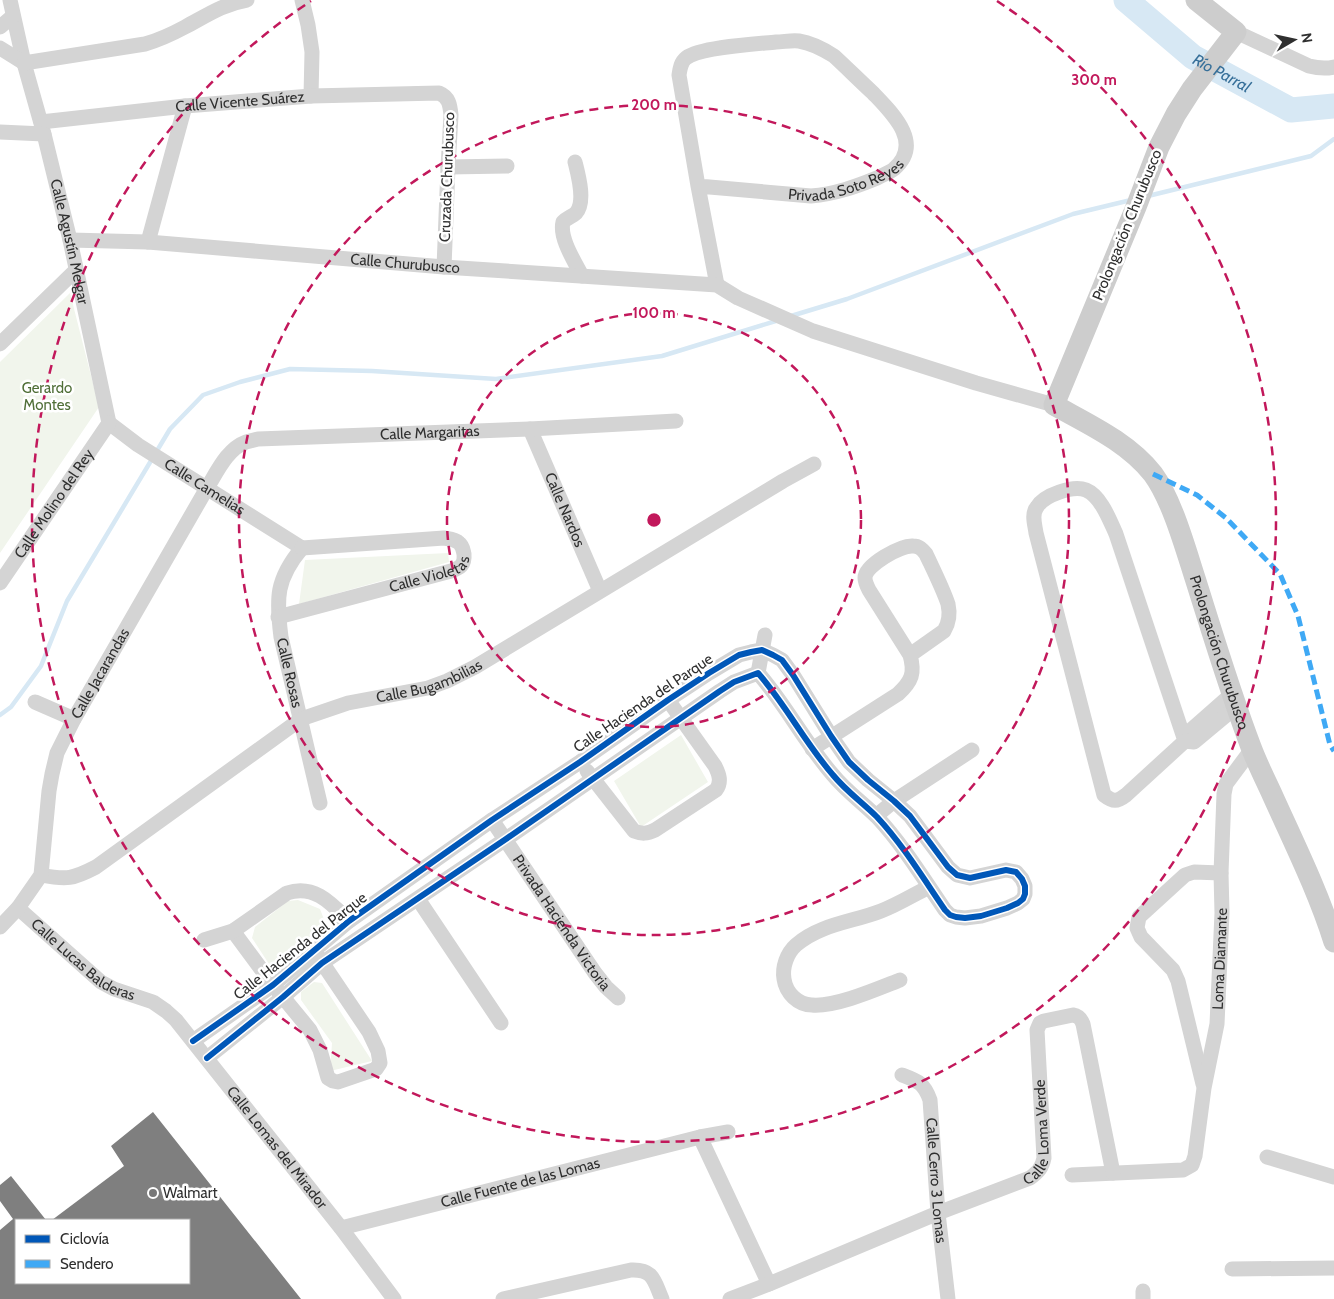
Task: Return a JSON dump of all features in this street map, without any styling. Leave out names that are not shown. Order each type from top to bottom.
[{"type":"main road","points":[[1196,0],[1236,32]]},
{"type":"main road","name":"Prolongación Churubusco","points":[[1236,32],[1192,89],[1176,114],[1159,147],[1054,405],[1094,427],[1126,448],[1141,460],[1164,491],[1187,552],[1234,700],[1252,749],[1312,886],[1334,942]]},
{"type":"street","name":"Calle Agustín Melgar","points":[[10,0],[12,16],[70,240],[109,423]]},
{"type":"street","points":[[0,48],[24,63],[145,44],[176,32],[222,7],[247,0]]},
{"type":"street","points":[[302,0],[312,52],[311,96]]},
{"type":"street","points":[[0,27],[12,16]]},
{"type":"street","points":[[1236,32],[1309,66],[1334,67]]},
{"type":"street","name":"Privada Soto Reyes","points":[[698,186],[811,196],[827,195],[859,186],[893,170],[901,161],[906,151],[906,139],[901,126],[893,114],[834,56],[812,44],[797,41],[745,45],[708,50],[685,58],[680,65],[679,75],[698,186],[717,285]]},
{"type":"street","name":"Calle Vicente Suárez","points":[[0,132],[42,128],[185,106],[311,96],[439,93]]},
{"type":"street","name":"Cruzada Churubusco","points":[[439,93],[448,100],[450,107],[444,267]]},
{"type":"street","points":[[148,242],[185,106]]},
{"type":"street","points":[[576,162],[581,201],[580,208],[576,214],[563,222],[562,225],[564,238],[582,276]]},
{"type":"street","points":[[448,167],[507,166]]},
{"type":"street","name":"Calle Churubusco","points":[[70,240],[148,242],[444,267],[717,285],[738,298]]},
{"type":"street","points":[[0,344],[76,270]]},
{"type":"street","name":"Prolongación Churubusco","points":[[738,298],[813,331],[976,383],[1054,405]]},
{"type":"street","name":"Calle Margaritas","points":[[207,488],[228,455],[246,442],[258,439],[530,429],[676,421]]},
{"type":"street","name":"Calle Camelias","points":[[109,423],[138,445],[302,548]]},
{"type":"street","name":"Calle Molino del Rey","points":[[0,583],[109,423]]},
{"type":"street","name":"Calle Nardos","points":[[530,429],[600,591]]},
{"type":"street","name":"Calle Bugambilias","points":[[41,875],[70,878],[82,875],[96,867],[300,719],[348,703],[428,688],[475,667],[814,464]]},
{"type":"street","name":"Calle Jacarandas","points":[[41,875],[49,791],[57,753],[74,719],[207,488]]},
{"type":"street","points":[[1185,741],[1116,534],[1104,508],[1096,497],[1086,490],[1074,489],[1057,493],[1044,499],[1036,508],[1034,519],[1036,533],[1104,795],[1110,800],[1120,799],[1185,741],[1190,730],[1234,700]]},
{"type":"street","name":"Calle Violetas","points":[[278,617],[457,569],[462,566],[464,558],[462,546],[458,542],[444,538],[302,548]]},
{"type":"street","points":[[812,749],[898,694],[910,680],[912,671],[910,655],[869,590],[865,578],[871,567],[895,550],[901,547],[915,546],[922,548],[926,554],[948,605],[949,614],[944,631],[910,655]]},
{"type":"street","name":"Calle Rosas","points":[[302,548],[286,569],[281,583],[278,617],[320,803]]},
{"type":"street","points":[[764,643],[773,654],[782,660],[793,675],[831,736],[850,762],[910,816],[948,867],[958,875],[970,878],[1006,870],[1016,872],[1025,886],[1023,899],[1007,908],[981,916],[966,918],[950,915],[901,846],[876,816],[833,776],[812,749],[774,692],[758,673],[764,643]]},
{"type":"street","name":"Calle Hacienda del Parque","points":[[207,1058],[283,998],[349,921],[492,820],[580,762],[668,700],[733,658],[751,652],[764,643]]},
{"type":"street","name":"Calle Hacienda del Parque","points":[[193,1041],[273,985],[418,899],[720,691],[734,682],[758,673]]},
{"type":"street","points":[[580,762],[634,832],[641,834],[655,830],[716,790],[719,786],[718,773],[715,766],[668,700]]},
{"type":"street","points":[[35,702],[74,719]]},
{"type":"street","name":"Loma Diamante","points":[[1113,1173],[1183,1170],[1192,1165],[1195,1156],[1204,1088],[1217,1024],[1222,913],[1221,873],[1224,794],[1226,784],[1252,749]]},
{"type":"street","points":[[876,816],[894,801],[972,750]]},
{"type":"street","name":"Privada Hacienda Victoria","points":[[492,820],[595,973],[618,998]]},
{"type":"street","points":[[1204,1088],[1178,981],[1173,970],[1141,938],[1137,928],[1139,917],[1185,875],[1194,872],[1221,873]]},
{"type":"street","points":[[2,920],[18,908],[41,875]]},
{"type":"street","points":[[900,980],[853,998],[813,1006],[803,1004],[793,997],[785,984],[783,973],[788,955],[796,945],[811,935],[840,923],[883,910],[929,887]]},
{"type":"street","points":[[204,940],[233,931],[287,893],[296,890],[313,892],[325,899],[349,921]]},
{"type":"street","points":[[418,899],[501,1023]]},
{"type":"street","name":"Calle Lucas Balderas","points":[[18,908],[101,982],[114,989],[153,1002]]},
{"type":"street","points":[[233,931],[283,998],[310,1030],[316,1040],[328,1078],[338,1082],[344,1081],[376,1069],[380,1063],[378,1051],[369,1032],[318,957]]},
{"type":"street","name":"Calle Lomas del Mirador","points":[[153,1002],[176,1020],[207,1058],[341,1228],[394,1299]]},
{"type":"street","name":"Calle Loma Verde","points":[[730,1299],[938,1213],[1030,1178],[1038,1173],[1043,1166],[1044,1158],[1038,1026],[1040,1023],[1049,1020],[1066,1016],[1077,1016],[1081,1019],[1113,1173]]},
{"type":"street","name":"Calle Cerro 3 Lomas","points":[[902,1075],[917,1080],[926,1091],[930,1100],[938,1213],[948,1299]]},
{"type":"street","name":"Calle Fuente de las Lomas","points":[[341,1228],[700,1137],[728,1132]]},
{"type":"street","points":[[700,1137],[769,1284]]},
{"type":"street","points":[[1267,1156],[1334,1178]]},
{"type":"street","points":[[1072,1175],[1113,1173]]},
{"type":"street","points":[[1232,1269],[1334,1268]]},
{"type":"street","points":[[503,1299],[639,1269],[645,1270],[652,1277],[662,1299]]},
{"type":"green space","name":"Gerardo Montes","points":[[70,293],[99,407],[0,553],[0,362]]},
{"type":"green space","points":[[448,553],[449,562],[299,604],[305,560]]},
{"type":"green space","points":[[681,735],[708,782],[641,827],[614,781]]},
{"type":"green space","points":[[298,900],[320,909],[325,922],[282,964],[269,964],[252,938],[255,927],[288,901]]},
{"type":"green space","points":[[314,982],[322,983],[372,1061],[330,1071],[332,1043],[301,1000],[301,992]]},
{"type":"building","name":"Walmart","points":[[153,1112],[301,1299],[0,1299],[0,1230],[13,1219],[0,1201],[0,1185],[11,1176],[45,1219],[15,1219],[15,1284],[190,1284],[190,1219],[53,1219],[124,1166],[111,1146]]},
{"type":"waterway","name":"Río Parral","points":[[1126,0],[1193,57],[1291,110],[1334,106]]},
{"type":"waterway","points":[[1148,196],[1311,156],[1334,139]]},
{"type":"waterway","points":[[791,316],[847,299],[1073,214],[1131,200]]},
{"type":"waterway","points":[[0,715],[11,707],[41,666],[67,601],[170,429],[203,395],[240,382],[290,369],[372,371],[496,379],[662,356],[779,320]]},
{"type":"marked path","points":[[1153,474],[1197,495],[1226,518],[1280,574],[1298,616],[1330,745],[1334,751]]},
{"type":"cycle path","points":[[193,1041],[273,985],[349,921],[492,820],[709,673],[739,655],[751,652],[762,650],[782,660],[849,762],[910,816],[948,867],[957,875],[970,878],[1006,870],[1016,872],[1025,886],[1023,899],[1007,908],[981,916],[965,918],[950,915],[896,839],[877,817],[838,781],[823,763],[778,698],[758,673],[734,682],[720,691],[322,963],[207,1058]]},
{"type":"place","name":"Walmart","points":[[153,1193]]}]
